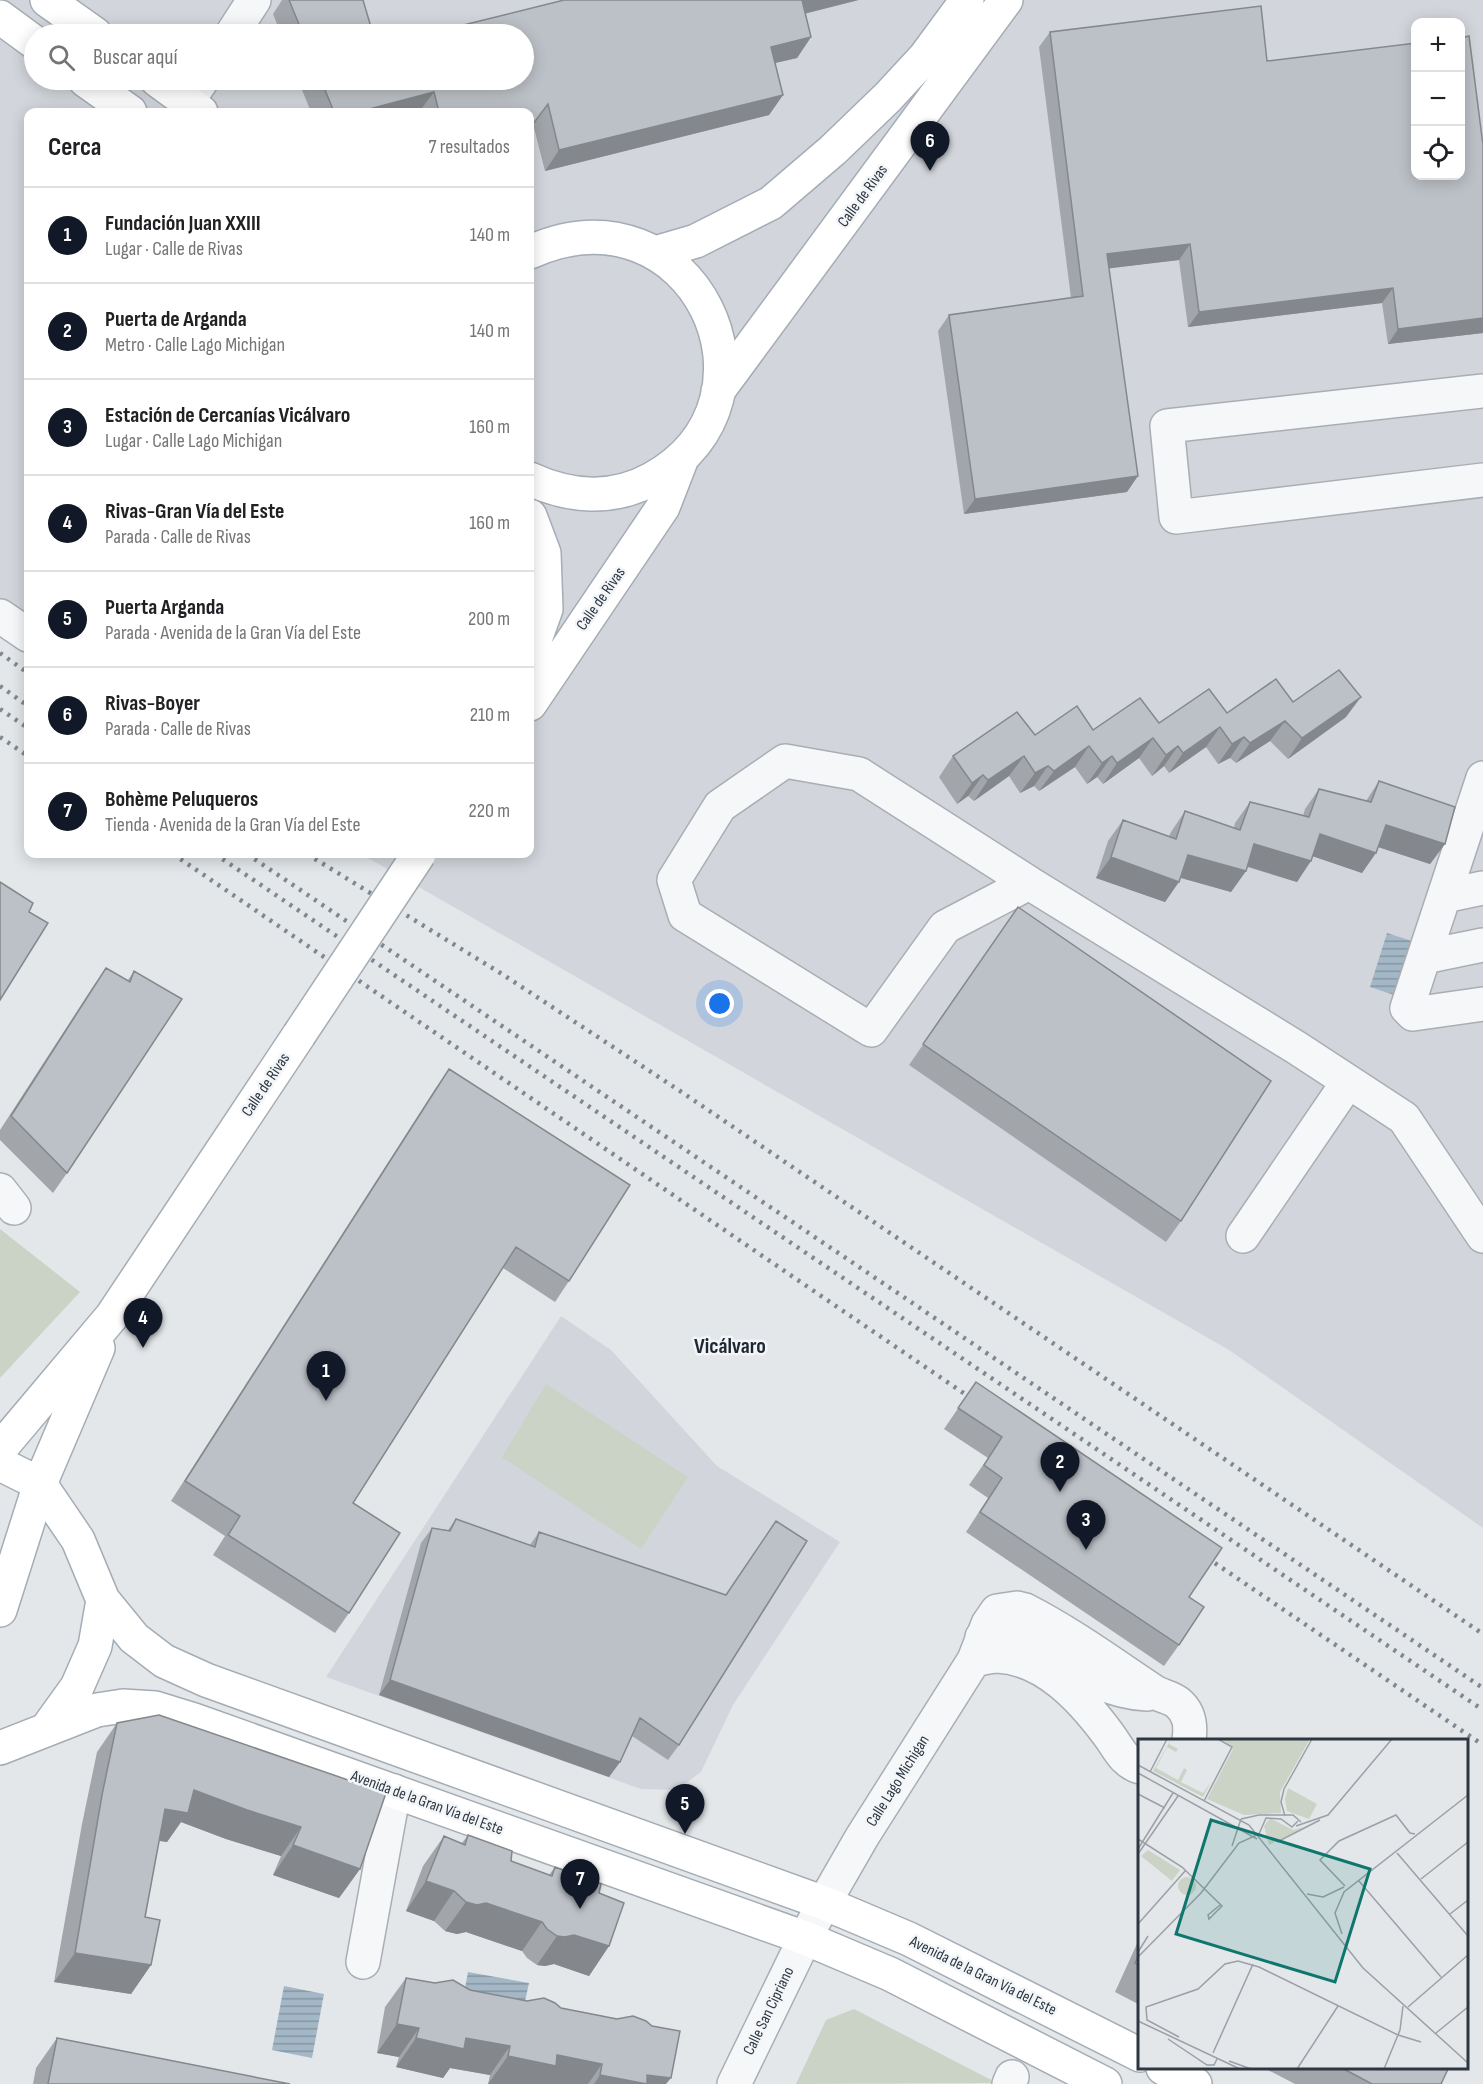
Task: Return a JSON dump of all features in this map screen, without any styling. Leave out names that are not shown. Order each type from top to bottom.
[{"type":"main road","points":[[48,0],[81,24]]},
{"type":"main road","points":[[655,253],[696,241],[771,203],[833,150],[888,96],[925,57],[967,0]]},
{"type":"main road","name":"Calle de Rivas","points":[[718,391],[1006,0]]},
{"type":"main road","points":[[0,17],[24,35]]},
{"type":"main road","points":[[99,90],[124,108]]},
{"type":"main road","points":[[179,90],[197,98]]},
{"type":"main road","points":[[534,250],[570,238],[592,237],[624,241],[655,253],[686,279],[699,295],[708,312],[719,351],[720,371],[718,391],[705,427],[682,458],[663,473],[643,484],[609,493],[574,494],[534,481]]},
{"type":"main road","name":"Calle de Rivas","points":[[534,698],[663,507],[682,458]]},
{"type":"main road","points":[[534,527],[544,553],[546,609],[534,643]]},
{"type":"main road","name":"Calle de Rivas","points":[[0,1449],[112,1316],[416,858]]},
{"type":"main road","name":"Calle de Rivas","points":[[0,1610],[40,1484],[112,1316]]},
{"type":"main road","name":"Avenida de la Gran Vía del Este","points":[[0,1464],[40,1484],[78,1540],[103,1600],[134,1638],[164,1661],[206,1680],[824,1903],[909,1939],[1138,2054]]},
{"type":"main road","points":[[46,1730],[77,1687],[96,1646],[103,1600]]},
{"type":"main road","name":"Avenida de la Gran Vía del Este","points":[[0,1749],[97,1710],[123,1706],[155,1708],[805,1938],[890,1974],[971,2018],[1105,2084]]},
{"type":"main road","points":[[1167,2069],[1195,2084]]},
{"type":"street","points":[[238,24],[254,0]]},
{"type":"street","points":[[1483,391],[1167,426],[1176,517],[1483,480]]},
{"type":"street","points":[[0,616],[24,632]]},
{"type":"street","points":[[1029,883],[945,927],[871,1030],[685,915],[674,880],[720,806],[785,761],[859,774],[1404,1118],[1483,1236]]},
{"type":"street","points":[[1483,778],[1474,833],[1444,896],[1407,1008],[1413,1014],[1483,1004]]},
{"type":"street","points":[[1444,896],[1483,888]]},
{"type":"street","points":[[1424,957],[1483,945]]},
{"type":"street","points":[[1243,1236],[1348,1082]]},
{"type":"street","points":[[1138,1766],[1126,1760],[1109,1735],[1074,1693],[1050,1675],[1016,1659],[995,1656],[978,1649],[993,1633],[1012,1634],[1096,1683],[1114,1690],[1135,1694],[1158,1694],[1177,1702],[1187,1714],[1190,1739]]},
{"type":"street","name":"Calle Lago Michigan","points":[[824,1903],[978,1649]]},
{"type":"street","points":[[363,1854],[383,1788]]},
{"type":"street","points":[[363,1962],[383,1788]]},
{"type":"street","points":[[805,1938],[824,1903]]},
{"type":"street","name":"Calle San Cipriano","points":[[734,2084],[805,1938]]},
{"type":"shaded area","points":[[0,0],[1483,0],[1483,1528],[1229,1350],[368,858],[534,858],[534,108],[24,108],[24,647],[0,629]]},
{"type":"shaded area","points":[[0,1229],[80,1292],[0,1378]]},
{"type":"shaded area","points":[[561,1316],[611,1350],[717,1466],[840,1542],[733,1705],[701,1772],[677,1790],[641,1789],[326,1677]]},
{"type":"shaded area","points":[[546,1384],[688,1477],[641,1549],[502,1457]]},
{"type":"shaded area","points":[[854,2009],[997,2083],[796,2084],[826,2020]]},
{"type":"water","points":[[1387,933],[1415,942],[1397,996],[1370,987]]},
{"type":"water","points":[[468,1972],[529,1983],[522,2015],[462,2004]]},
{"type":"water","points":[[284,1986],[324,1994],[312,2058],[272,2050]]},
{"type":"building","points":[[289,0],[363,0],[370,24],[299,24]]},
{"type":"building","points":[[564,0],[802,0],[811,37],[771,47],[783,95],[559,150],[548,104],[534,123],[534,108],[438,108],[434,92],[373,108],[332,108],[325,90],[534,90],[534,24],[467,24]]},
{"type":"building","points":[[1261,6],[1267,61],[1411,44],[1411,180],[1465,180],[1465,37],[1469,36],[1483,145],[1483,318],[1398,329],[1393,288],[1199,312],[1190,244],[1107,254],[1138,476],[975,499],[949,315],[1083,296],[1050,32]]},
{"type":"building","points":[[1339,670],[1361,697],[1302,738],[1285,721],[1250,743],[1244,737],[1232,744],[1220,727],[1183,753],[1178,746],[1166,755],[1153,738],[1117,763],[1112,756],[1102,763],[1089,746],[1054,771],[1048,766],[1035,773],[1024,756],[988,780],[983,775],[972,783],[953,756],[1017,712],[1035,735],[1077,706],[1093,730],[1140,698],[1159,723],[1209,689],[1227,713],[1276,679],[1293,702]]},
{"type":"building","points":[[1379,781],[1455,807],[1445,844],[1386,825],[1376,853],[1320,834],[1311,861],[1254,844],[1246,871],[1188,855],[1179,882],[1111,857],[1123,820],[1176,839],[1185,811],[1240,830],[1250,802],[1309,817],[1319,789],[1371,802]]},
{"type":"building","points":[[0,882],[33,903],[29,912],[48,923],[0,1000]]},
{"type":"building","points":[[1018,907],[1271,1081],[1181,1221],[923,1044]]},
{"type":"building","points":[[106,968],[130,982],[134,971],[182,999],[67,1173],[11,1116]]},
{"type":"building","points":[[449,1069],[630,1185],[569,1281],[516,1247],[353,1503],[400,1533],[349,1613],[228,1535],[240,1516],[185,1481]]},
{"type":"building","points":[[976,1382],[1222,1548],[1189,1597],[1204,1607],[1179,1645],[980,1512],[1002,1478],[984,1465],[1002,1437],[958,1408]]},
{"type":"building","points":[[456,1519],[535,1547],[539,1532],[726,1595],[776,1521],[807,1541],[679,1745],[640,1718],[620,1762],[390,1680],[432,1528],[450,1531]]},
{"type":"building","points":[[159,1715],[386,1793],[360,1869],[293,1845],[301,1827],[194,1790],[188,1813],[165,1809],[145,1917],[160,1920],[151,1965],[75,1953],[102,1795],[117,1723]]},
{"type":"building","points":[[468,1835],[512,1851],[511,1861],[552,1876],[555,1867],[601,1884],[599,1893],[624,1903],[609,1946],[574,1935],[557,1936],[542,1922],[486,1903],[477,1905],[466,1902],[454,1891],[426,1881],[444,1836],[465,1845]]},
{"type":"building","points":[[406,1978],[435,1983],[453,1980],[470,1990],[527,2001],[544,1998],[561,2008],[617,2019],[633,2016],[652,2026],[680,2031],[671,2078],[647,2075],[647,2084],[600,2075],[602,2064],[557,2055],[556,2066],[508,2056],[510,2046],[466,2038],[464,2049],[416,2038],[419,2028],[397,2024]]},
{"type":"building","points":[[57,2038],[290,2084],[48,2084]]},
{"type":"building","points":[[1344,2069],[1448,2069],[1441,2084],[1372,2084]]},
{"type":"railway","points":[[0,653],[24,670]]},
{"type":"railway","points":[[0,686],[24,703]]},
{"type":"railway","points":[[0,709],[24,725]]},
{"type":"railway","points":[[0,737],[24,753]]},
{"type":"railway","points":[[179,858],[981,1405]]},
{"type":"railway","points":[[221,858],[1483,1710]]},
{"type":"railway","points":[[253,858],[1483,1688]]},
{"type":"railway","points":[[314,858],[502,974],[680,1091],[1483,1634]]},
{"type":"railway","points":[[1200,1553],[1483,1745]]},
{"type":"place","name":"Rivas-Boyer","points":[[930,171]]},
{"type":"place","name":"Rivas-Gran Vía del Este","points":[[143,1348]]},
{"type":"place","name":"Fundación Juan XXIII","points":[[326,1401]]},
{"type":"place","name":"Puerta de Arganda","points":[[1060,1492]]},
{"type":"place","name":"Estación de Cercanías Vicálvaro","points":[[1086,1550]]},
{"type":"place","name":"Puerta Arganda","points":[[685,1834]]},
{"type":"place","name":"Bohème Peluqueros","points":[[580,1909]]},
{"type":"district","name":"Vicálvaro","points":[[730,1346]]}]
